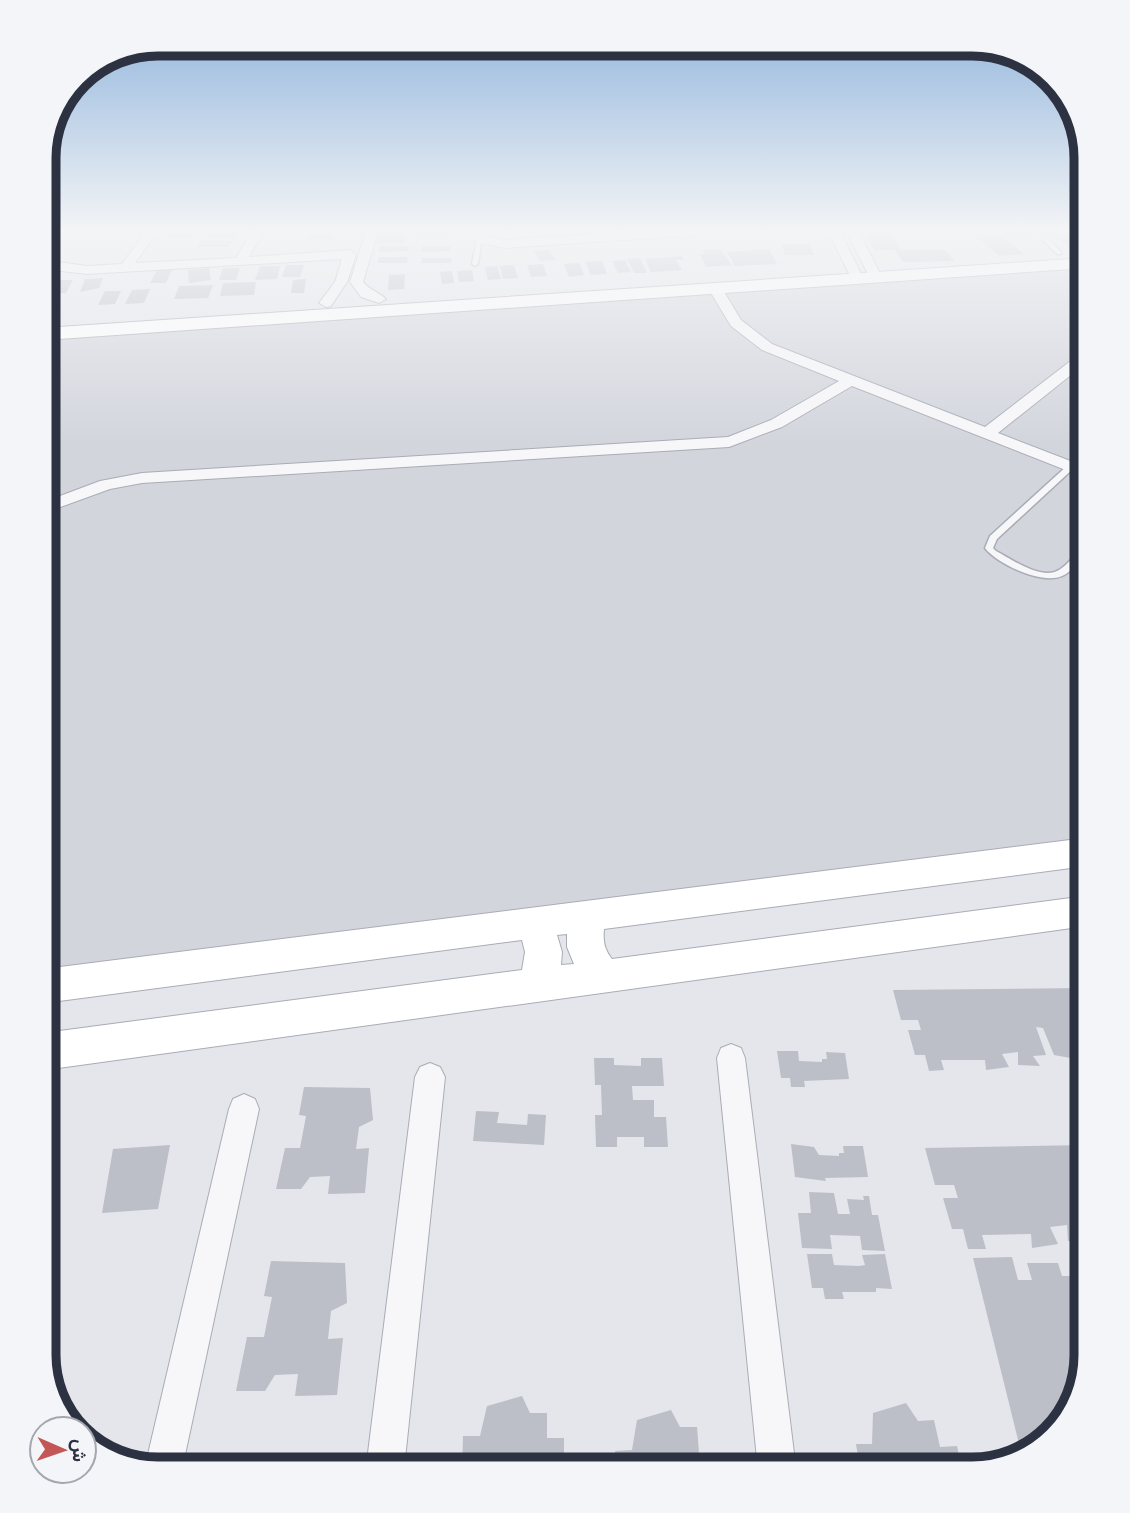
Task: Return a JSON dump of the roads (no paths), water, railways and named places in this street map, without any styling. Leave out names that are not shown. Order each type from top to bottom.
[{"type":"street","points":[[56,320],[344,302]]},
{"type":"street","points":[[56,333],[517,302]]},
{"type":"street","points":[[723,302],[736,323],[749,335],[789,358],[1074,468]]},
{"type":"street","points":[[986,435],[1074,365]]},
{"type":"street","points":[[56,504],[106,485],[142,478],[729,442],[760,433],[784,421],[849,381]]},
{"type":"street","points":[[56,984],[1074,854]]},
{"type":"street","points":[[56,1050],[602,974],[1074,913]]},
{"type":"street","points":[[590,915],[583,939],[593,964],[602,974]]},
{"type":"street","points":[[530,923],[538,933],[545,958],[536,983]]},
{"type":"street","points":[[731,1058],[777,1457]]},
{"type":"street","points":[[387,1457],[430,1077]]},
{"type":"street","points":[[166,1457],[244,1109]]},
{"type":"lane","points":[[1071,467],[993,538],[989,548],[993,553],[1035,573],[1060,574],[1074,560]]}]
